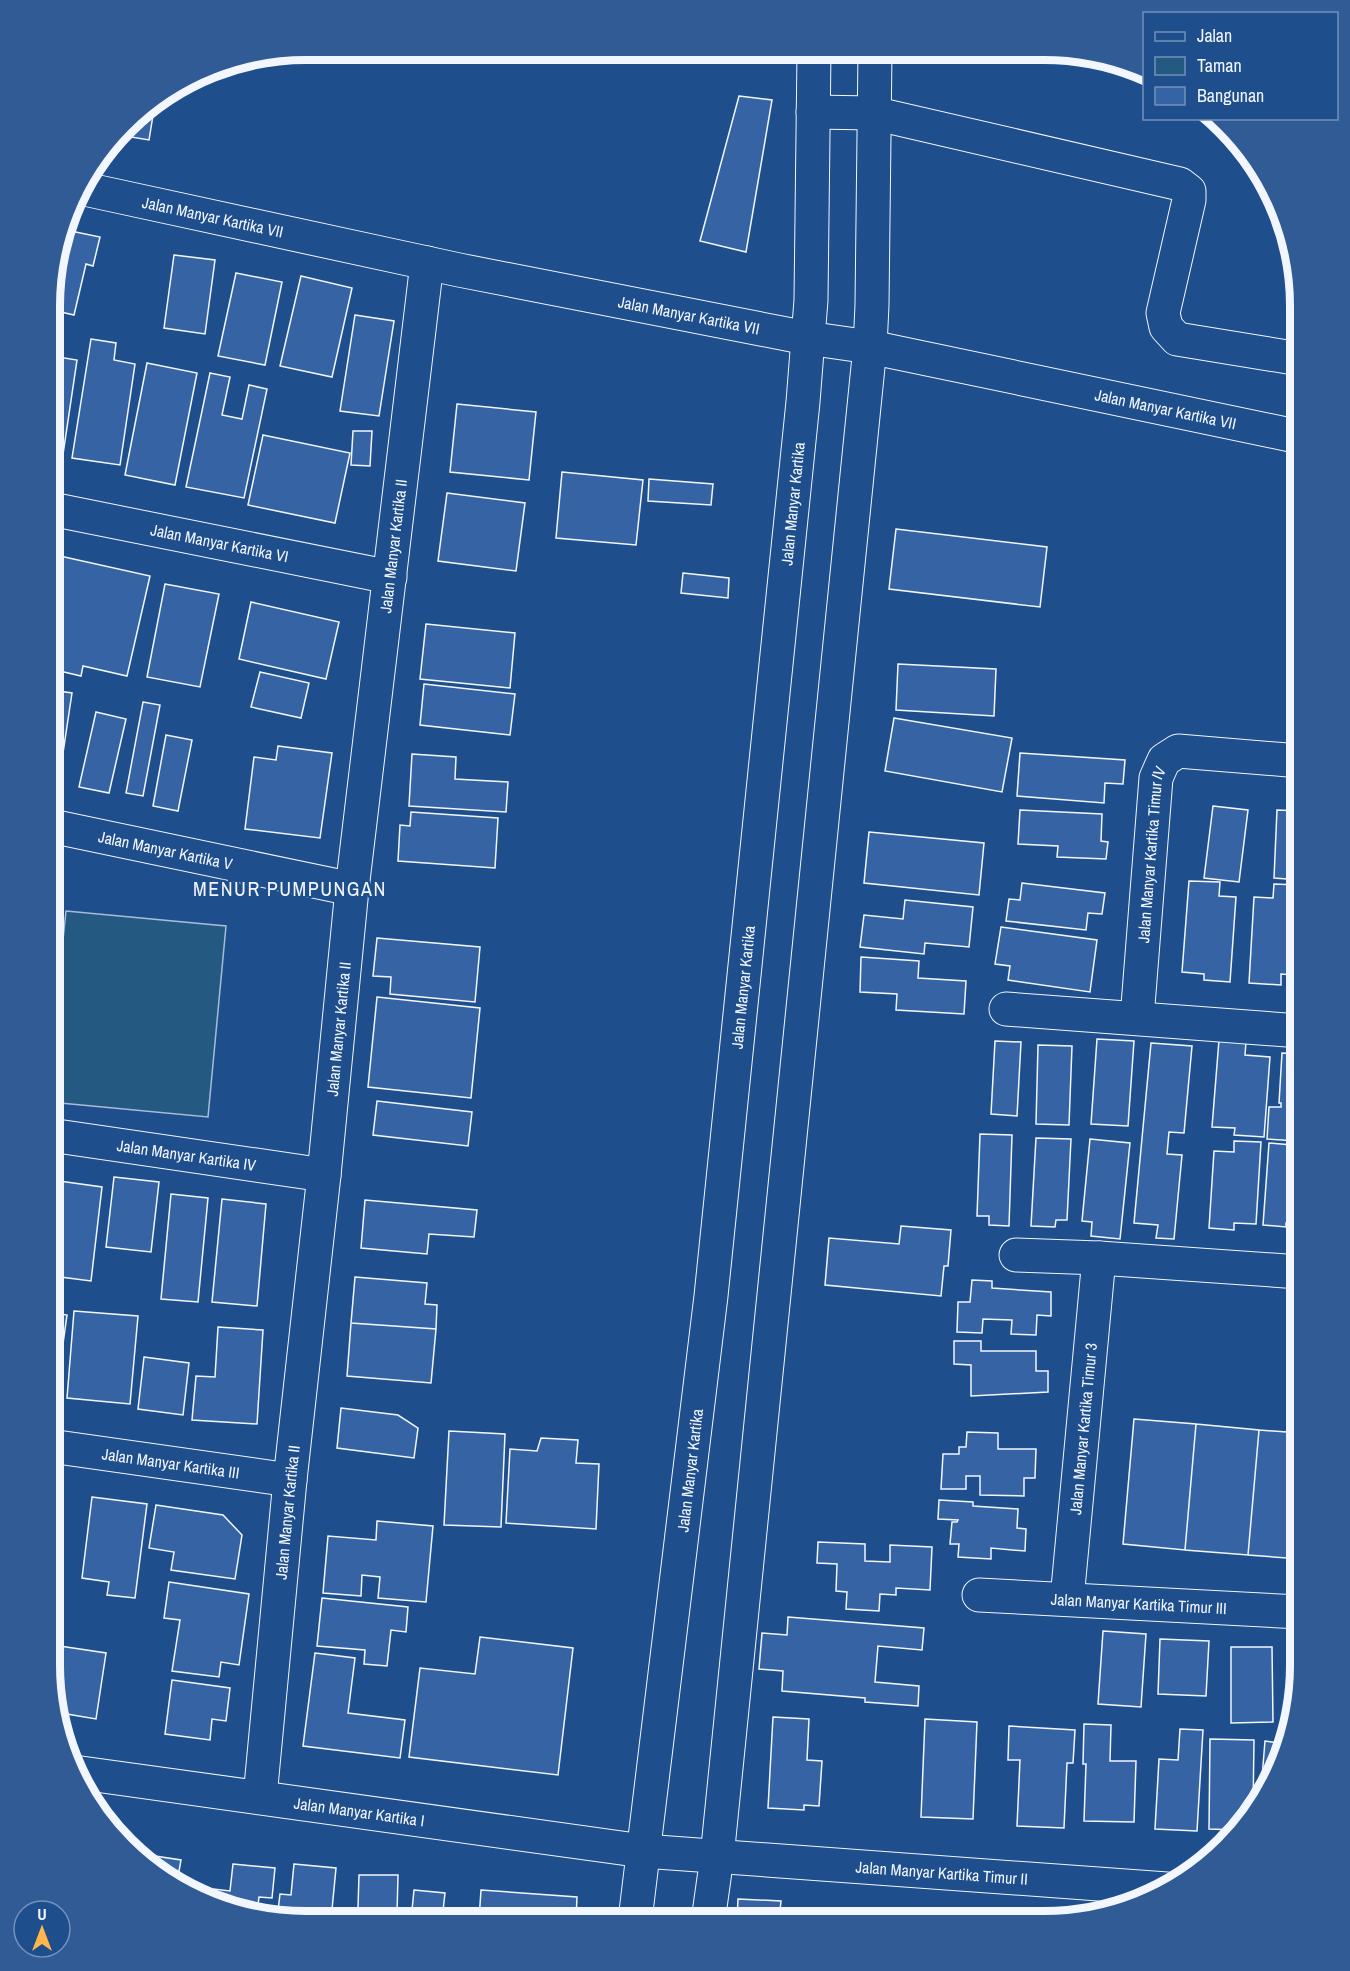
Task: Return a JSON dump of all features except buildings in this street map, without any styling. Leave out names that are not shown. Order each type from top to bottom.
[{"type":"street","name":"Jalan Manyar Kartika","points":[[636,1911],[711,1296],[803,402],[811,300],[814,60]]},
{"type":"street","points":[[709,1911],[717,1857],[870,347],[875,60]]},
{"type":"street","points":[[813,111],[873,113],[1180,184],[1190,191],[1163,313],[1166,327],[1177,339],[1290,357]]},
{"type":"street","name":"Jalan Manyar Kartika VII","points":[[89,190],[427,263],[807,338],[870,347],[1290,435]]},
{"type":"street","name":"Jalan Manyar Kartika II","points":[[260,1797],[290,1480],[324,1176],[352,889],[427,263]]},
{"type":"street","name":"Jalan Manyar Kartika VI","points":[[60,511],[390,578]]},
{"type":"street","name":"Jalan Manyar Kartika Timur IV","points":[[1137,1018],[1156,778],[1164,760],[1178,751],[1290,760]]},
{"type":"street","name":"Jalan Manyar Kartika V","points":[[60,828],[352,889]]},
{"type":"street","points":[[1006,1008],[1290,1030]]},
{"type":"street","name":"Jalan Manyar Kartika IV","points":[[60,1137],[324,1176]]},
{"type":"street","points":[[1016,1255],[1099,1257],[1290,1271]]},
{"type":"street","name":"Jalan Manyar Kartika Timur 3","points":[[1067,1599],[1099,1257]]},
{"type":"street","name":"Jalan Manyar Kartika III","points":[[60,1447],[290,1480]]},
{"type":"street","name":"Jalan Manyar Kartika Timur III","points":[[979,1596],[1290,1611]]},
{"type":"street","name":"Jalan Manyar Kartika I","points":[[85,1773],[643,1851],[717,1857]]},
{"type":"street","name":"Jalan Manyar Kartika Timur II","points":[[717,1857],[1151,1887]]},
{"type":"green space","points":[[66,911],[226,926],[208,1117],[60,1103],[60,969]]},
{"type":"district","name":"MENUR PUMPUNGAN","points":[[290,889]]}]
